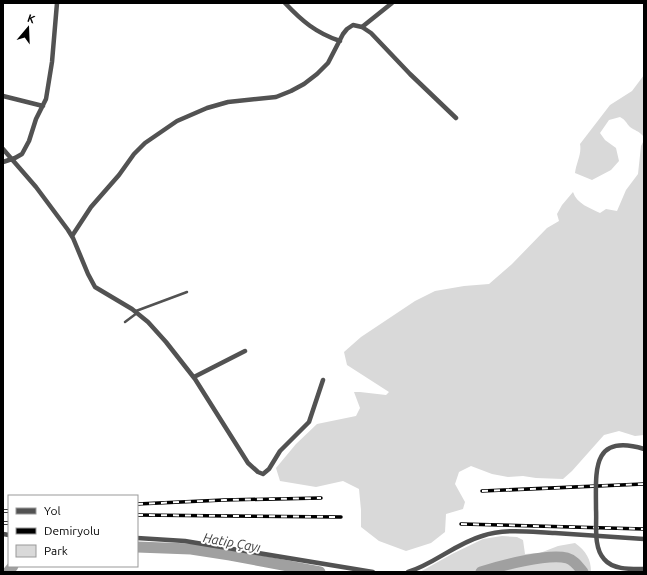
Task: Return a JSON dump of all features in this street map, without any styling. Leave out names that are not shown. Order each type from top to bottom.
[{"type":"street","points":[[3,162],[20,156],[43,106],[51,77],[57,3]]},
{"type":"street","points":[[285,3],[314,29],[324,35],[340,41]]},
{"type":"street","points":[[362,26],[392,3]]},
{"type":"street","points":[[72,236],[91,207],[119,174],[131,157],[152,138],[177,121],[207,108],[228,102],[276,97],[291,91],[317,74],[332,57],[347,29],[350,27],[357,25],[362,26],[371,33],[410,74],[456,118]]},
{"type":"street","points":[[3,96],[43,106]]},
{"type":"street","points":[[3,150],[36,187],[72,236],[95,287],[136,312],[166,342],[194,377],[248,463],[258,472],[261,474],[270,469],[277,454],[308,422],[322,380]]},
{"type":"street","points":[[194,377],[245,350]]},
{"type":"street","points":[[644,449],[623,444],[608,449],[599,460],[596,479],[597,541],[600,554],[608,563],[614,566],[644,569]]},
{"type":"street","points":[[408,572],[423,566],[464,543],[492,533],[534,532],[644,539]]},
{"type":"street","points":[[138,538],[185,541],[373,572]]},
{"type":"lane","points":[[125,322],[136,312],[188,292]]},
{"type":"green space","points":[[644,75],[644,137],[630,127],[625,120],[620,117],[609,120],[600,133],[605,140],[616,148],[619,161],[611,170],[592,180],[575,173],[580,144],[610,105],[632,91]]},
{"type":"green space","points":[[644,140],[644,435],[635,436],[619,431],[604,435],[563,479],[523,476],[508,477],[492,474],[471,466],[459,472],[455,484],[465,502],[463,509],[446,514],[445,532],[431,543],[406,551],[379,541],[361,527],[359,489],[343,481],[316,487],[280,481],[276,468],[296,444],[317,424],[356,416],[360,408],[354,392],[386,395],[389,392],[347,365],[344,352],[361,337],[415,301],[435,291],[464,286],[489,284],[512,264],[547,228],[559,221],[557,214],[562,205],[573,192],[581,203],[600,213],[606,209],[617,211],[626,190],[638,174],[641,146]]},
{"type":"green space","points":[[502,536],[517,537],[523,540],[525,554],[540,553],[558,546],[575,543],[587,556],[590,563],[591,572],[420,572],[483,539]]},
{"type":"waterway","name":"Hatip Çayı","points":[[138,547],[191,549],[320,572]]},
{"type":"waterway","name":"Hatip Çayı","points":[[481,572],[524,561],[548,557],[559,557],[572,560],[583,572]]},
{"type":"waterway","name":"Hatip Çayı","points":[[8,572],[12,567]]},
{"type":"railway","points":[[482,491],[644,484]]},
{"type":"railway","points":[[138,504],[321,498]]},
{"type":"railway","points":[[3,511],[8,511]]},
{"type":"railway","points":[[138,515],[341,517]]},
{"type":"railway","points":[[3,523],[8,523]]},
{"type":"railway","points":[[461,524],[644,529]]}]
